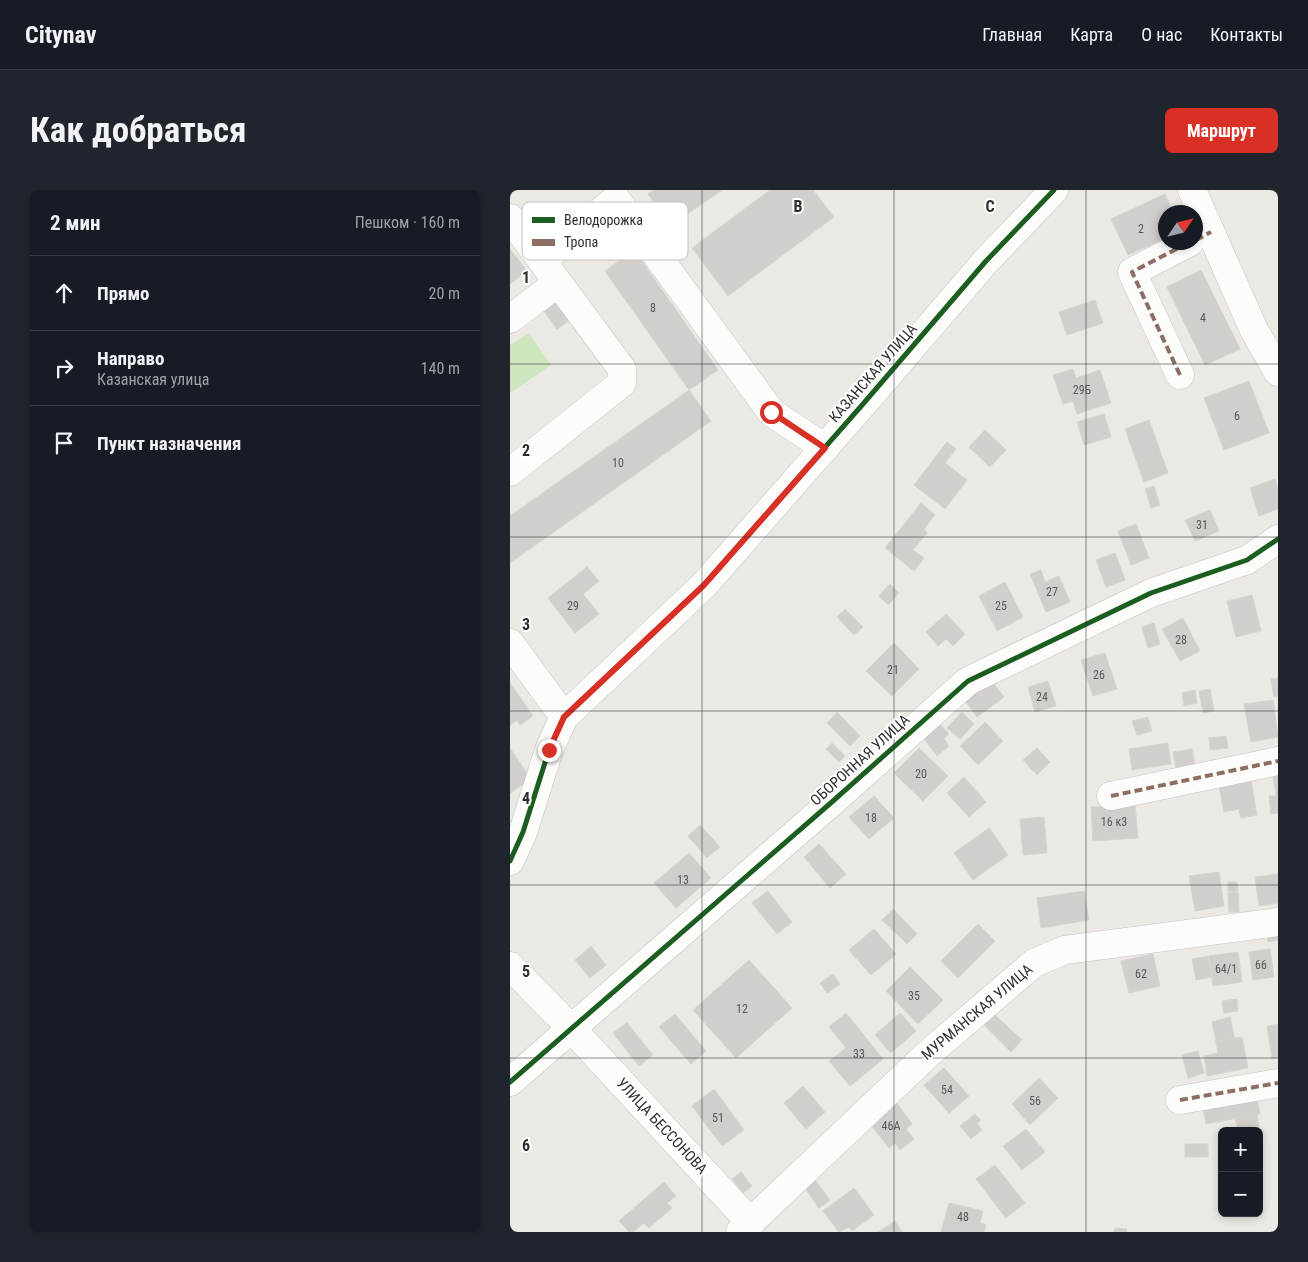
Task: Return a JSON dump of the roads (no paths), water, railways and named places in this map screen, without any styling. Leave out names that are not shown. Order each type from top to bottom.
[{"type":"street","name":"КАЗАНСКАЯ УЛИЦА","points":[[513,849],[549,750],[564,717],[704,585],[986,261],[1054,190]]},
{"type":"street","points":[[1192,190],[1194,205]]},
{"type":"street","points":[[510,218],[522,234]]},
{"type":"street","points":[[1203,245],[1278,372]]},
{"type":"street","points":[[1175,250],[1132,272],[1180,375]]},
{"type":"street","points":[[662,260],[771,412],[825,448]]},
{"type":"street","points":[[510,472],[622,382],[622,369],[542,261]]},
{"type":"street","points":[[510,318],[558,283]]},
{"type":"street","name":"ОБОРОННАЯ УЛИЦА","points":[[510,1082],[834,801],[968,681],[1151,593],[1247,560],[1278,538]]},
{"type":"street","points":[[510,643],[564,717]]},
{"type":"street","points":[[1111,796],[1278,761]]},
{"type":"street","name":"МУРМАНСКАЯ УЛИЦА","points":[[746,1227],[929,1053],[1034,963],[1065,950],[1278,922]]},
{"type":"street","points":[[510,966],[572,1029]]},
{"type":"street","name":"УЛИЦА БЕССОНОВА","points":[[572,1029],[746,1227]]},
{"type":"street","points":[[1180,1100],[1278,1083]]}]
